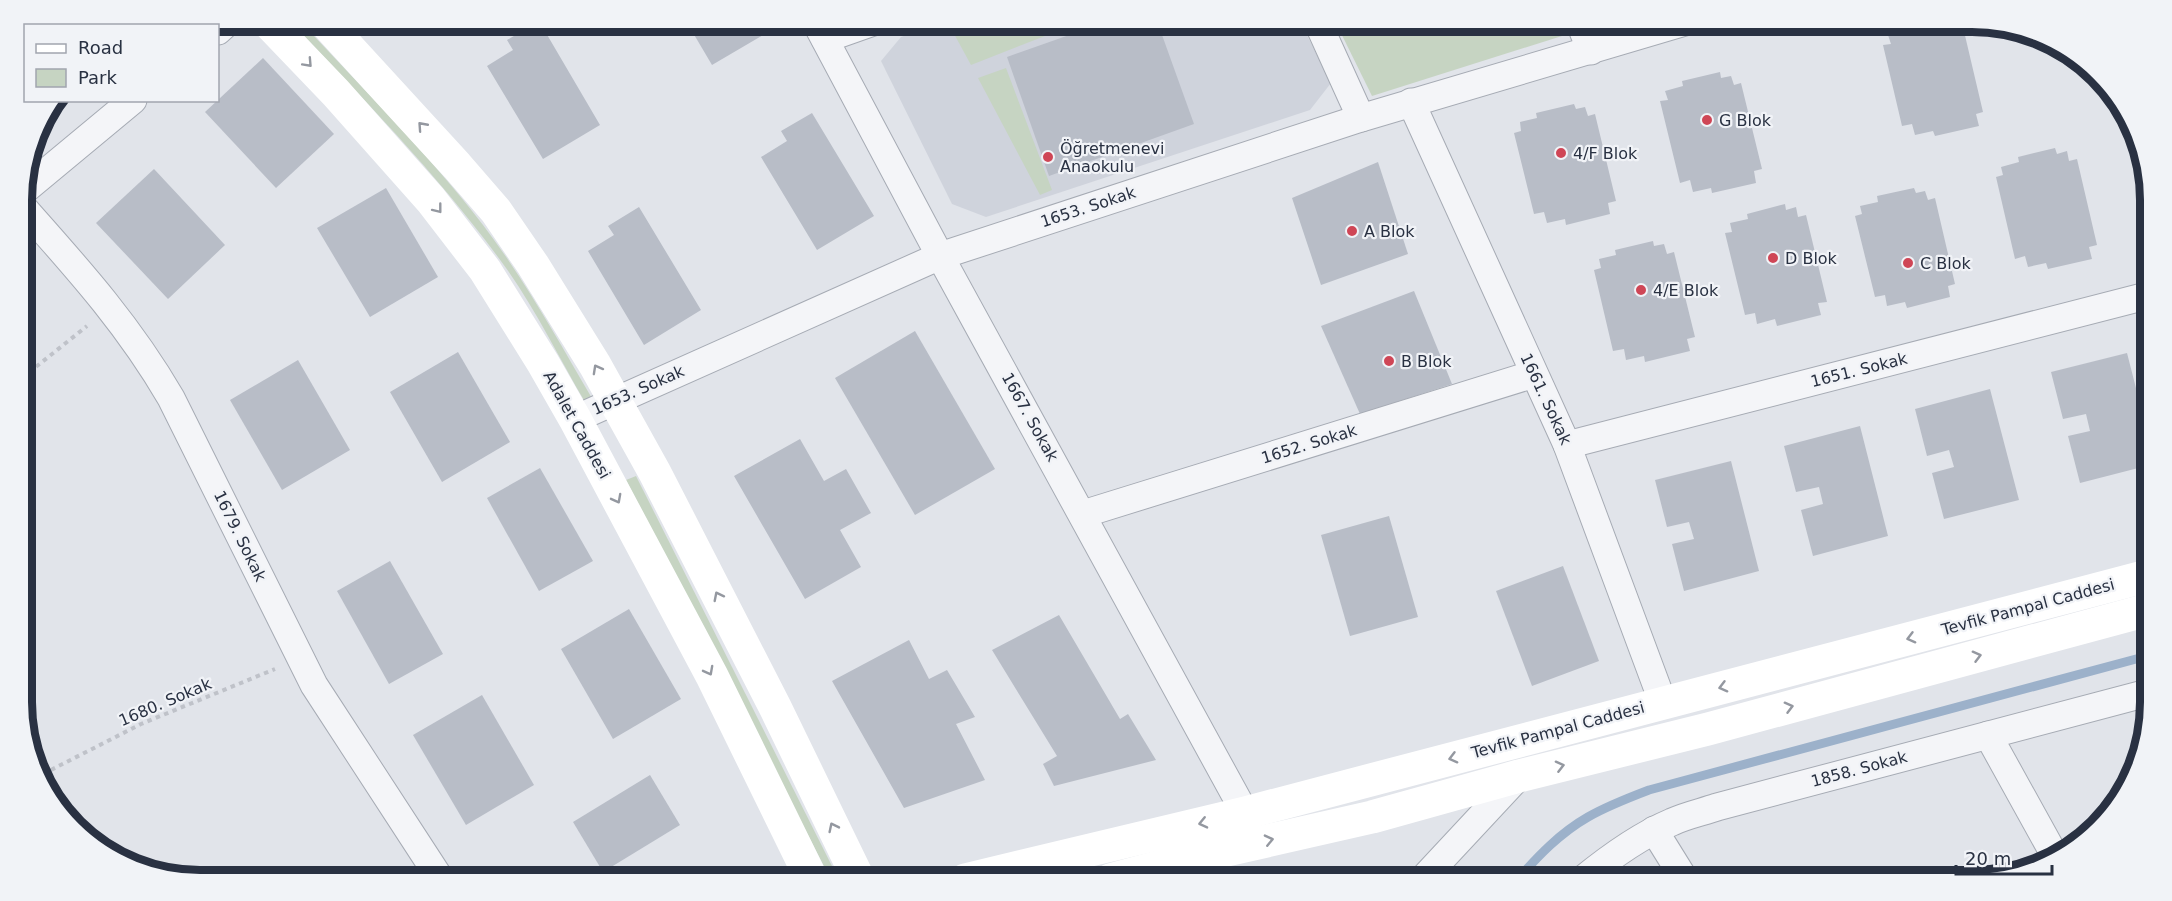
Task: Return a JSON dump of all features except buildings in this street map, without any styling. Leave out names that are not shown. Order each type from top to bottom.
[{"type":"street","name":"Adalet Caddesi","points":[[278,32],[336,93],[438,209],[485,270],[575,419],[712,676],[807,870]]},
{"type":"street","points":[[334,32],[496,211],[533,265],[595,365],[655,472],[775,707],[854,870]]},
{"type":"street","name":"1667. Sokak","points":[[821,32],[940,256],[1245,813]]},
{"type":"street","points":[[1322,32],[1360,118]]},
{"type":"street","points":[[1583,32],[1591,51]]},
{"type":"street","name":"1653. Sokak","points":[[575,419],[940,256],[1360,118],[1652,32]]},
{"type":"street","points":[[32,184],[131,102]]},
{"type":"street","name":"1661. Sokak","points":[[1411,102],[1567,445],[1663,703]]},
{"type":"street","name":"1679. Sokak","points":[[32,218],[110,307],[148,359],[171,398],[314,685],[434,870]]},
{"type":"street","name":"1651. Sokak","points":[[1567,445],[2140,299]]},
{"type":"street","name":"1652. Sokak","points":[[1083,514],[1534,374]]},
{"type":"street","name":"Tevfik Pampal Caddesi","points":[[1009,870],[1245,813],[2140,578]]},
{"type":"street","name":"Tevfik Pampal Caddesi","points":[[1200,868],[1519,776],[1708,729],[2140,612]]},
{"type":"street","name":"1858. Sokak","points":[[1595,869],[1640,837],[1675,820],[2140,695]]},
{"type":"street","points":[[1988,735],[2051,849]]},
{"type":"street","points":[[1432,869],[1519,776]]},
{"type":"street","points":[[1654,830],[1678,869]]},
{"type":"path","points":[[32,370],[110,307]]},
{"type":"path","name":"1680. Sokak","points":[[47,772],[141,724],[301,659]]},
{"type":"shaded area","name":"Öğretmenevi Anaokulu","points":[[915,32],[1306,32],[1331,83],[1310,110],[986,217],[952,204],[881,61],[901,37]]},
{"type":"green space","points":[[300,32],[310,32],[417,146],[462,198],[527,289],[593,400],[585,402],[527,300],[506,268],[456,203],[402,141]]},
{"type":"green space","points":[[953,32],[1044,32],[1045,36],[971,65]]},
{"type":"green space","points":[[1340,32],[1560,32],[1562,36],[1372,96]]},
{"type":"green space","points":[[1006,68],[1052,190],[1040,195],[978,78]]},
{"type":"green space","points":[[636,476],[834,870],[826,870],[626,480]]},
{"type":"waterway","points":[[1527,869],[1578,823],[1610,806],[1649,790],[2140,658]]},
{"type":"place","name":"G Blok","points":[[1707,120]]},
{"type":"place","name":"4/F Blok","points":[[1561,153]]},
{"type":"place","name":"Öğretmenevi Anaokulu","points":[[1048,157]]},
{"type":"place","name":"A Blok","points":[[1352,231]]},
{"type":"place","name":"D Blok","points":[[1773,258]]},
{"type":"place","name":"C Blok","points":[[1908,263]]},
{"type":"place","name":"4/E Blok","points":[[1641,290]]},
{"type":"place","name":"B Blok","points":[[1389,361]]}]
